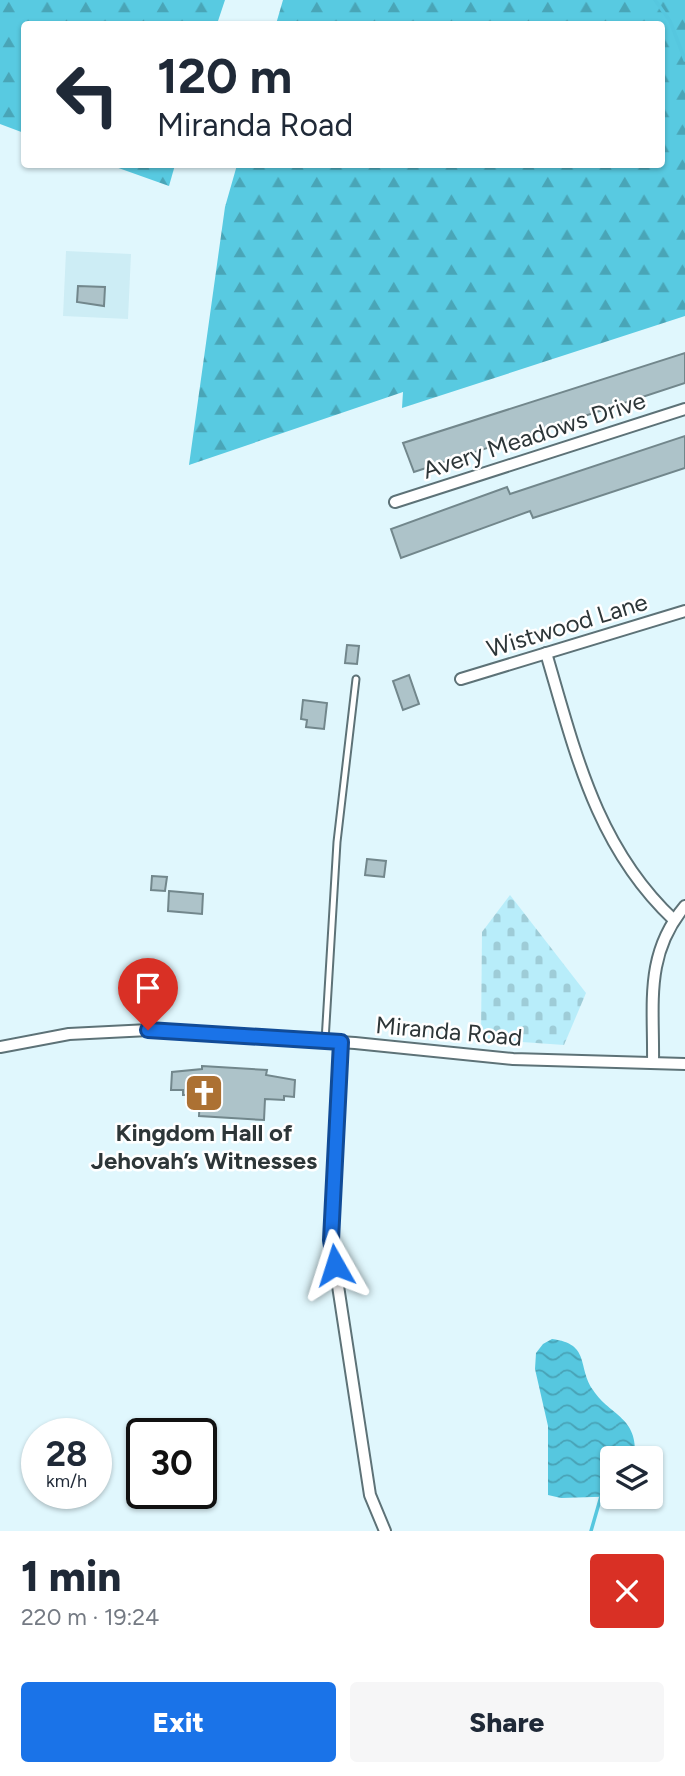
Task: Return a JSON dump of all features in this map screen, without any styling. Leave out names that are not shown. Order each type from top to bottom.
[{"type":"street","name":"Avery Meadows Drive","points":[[395,502],[685,409]]},
{"type":"street","name":"Wistwood Lane","points":[[461,679],[685,611]]},
{"type":"street","points":[[547,653],[592,802],[608,836],[651,899],[674,920]]},
{"type":"street","points":[[653,1063],[654,979],[658,948],[685,906]]},
{"type":"street","name":"Miranda Road","points":[[0,1047],[69,1034],[148,1030],[341,1042],[513,1059],[685,1064]]},
{"type":"street","points":[[341,1042],[331,1240],[370,1495],[385,1531]]},
{"type":"lane","points":[[325,1041],[337,842],[356,679]]},
{"type":"shaded area","points":[[66,251],[131,254],[128,319],[63,316]]},
{"type":"green space","points":[[0,0],[225,0],[218,21],[21,21],[21,132],[0,124]]},
{"type":"green space","points":[[283,0],[685,0],[685,316],[402,408],[403,392],[189,465],[225,207],[236,168],[665,168],[665,21],[277,21]]},
{"type":"green space","points":[[118,168],[174,168],[169,186]]},
{"type":"green space","points":[[510,895],[586,993],[564,1045],[481,1039],[482,932]]},
{"type":"water","points":[[552,1339],[573,1346],[578,1351],[593,1390],[622,1418],[632,1433],[635,1446],[600,1446],[600,1497],[561,1498],[548,1495],[548,1426],[535,1369],[536,1353],[543,1344]]},
{"type":"building","points":[[78,286],[105,287],[104,306],[77,302]]},
{"type":"building","points":[[685,353],[685,383],[414,472],[403,443]]},
{"type":"building","points":[[685,436],[685,468],[533,518],[530,511],[401,558],[391,529],[507,487],[510,494]]},
{"type":"building","points":[[347,645],[359,646],[357,664],[345,663]]},
{"type":"building","points":[[409,675],[419,704],[403,710],[393,681]]},
{"type":"building","points":[[303,700],[327,703],[324,729],[306,727],[307,720],[301,719]]},
{"type":"building","points":[[367,859],[386,861],[384,877],[365,875]]},
{"type":"building","points":[[152,876],[167,877],[165,891],[151,890]]},
{"type":"building","points":[[169,891],[203,894],[202,914],[168,911]]},
{"type":"building","points":[[202,1066],[267,1070],[266,1075],[295,1080],[294,1097],[284,1096],[284,1100],[265,1099],[264,1120],[199,1116],[200,1095],[183,1095],[183,1090],[171,1090],[172,1072],[202,1069]]},
{"type":"waterway","points":[[655,0],[670,21],[685,60]]},
{"type":"waterway","points":[[591,1531],[600,1500]]},
{"type":"place","name":"Kingdom Hall of Jehovah’s Witnesses","points":[[204,1093]]},
{"type":"route","points":[[148,1030],[341,1042],[331,1240],[335,1265]]}]
